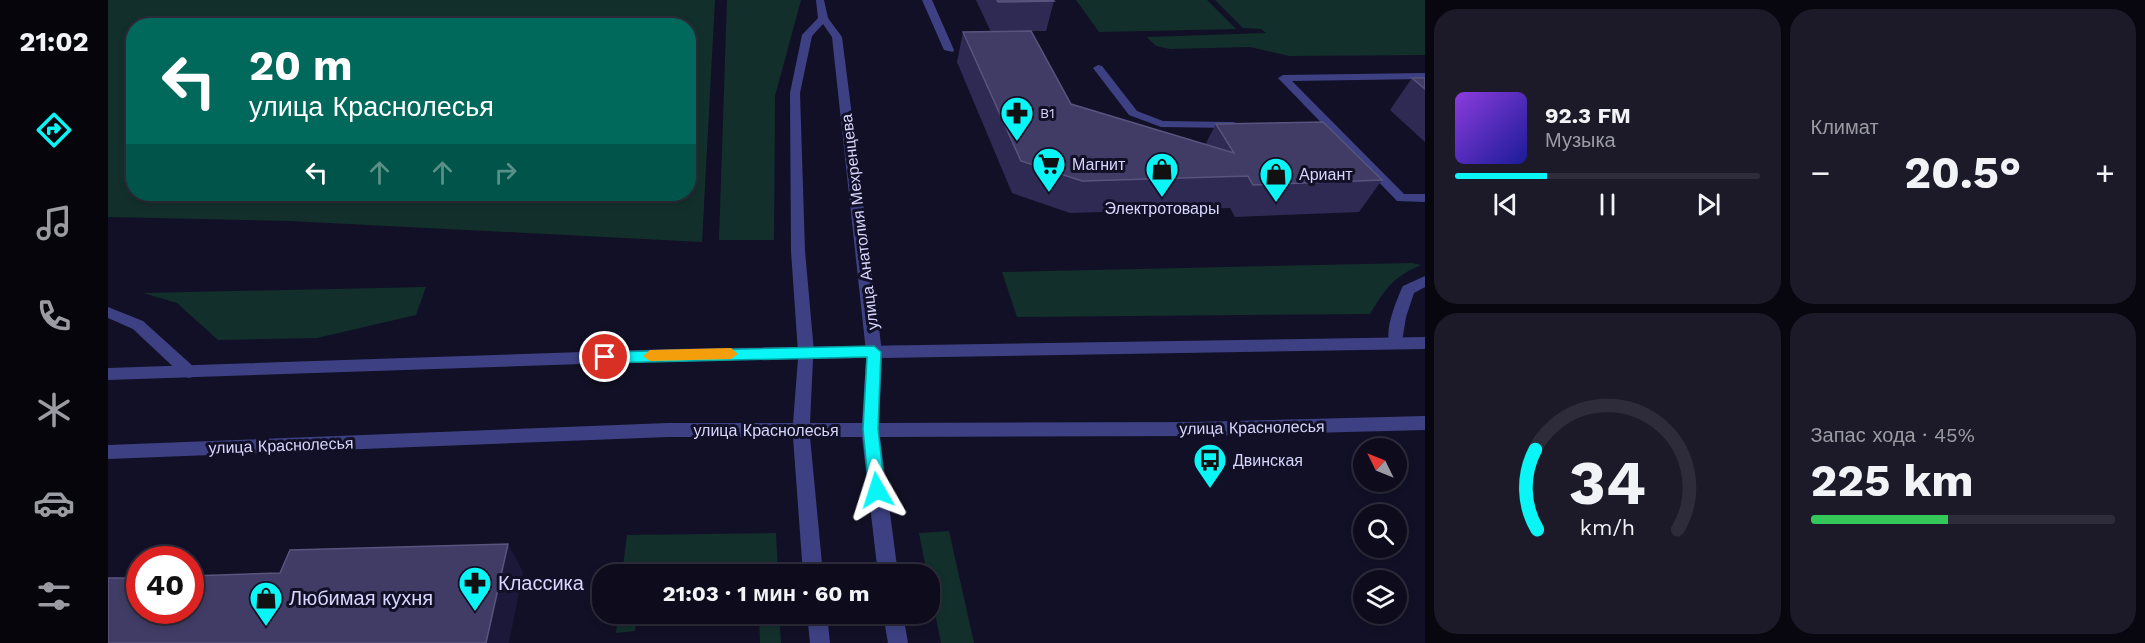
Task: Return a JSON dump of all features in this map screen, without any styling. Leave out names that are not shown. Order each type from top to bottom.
[{"type":"street","name":"улица Анатолия Мехренцева","points":[[820,0],[823,18],[837,37],[874,352],[870,429],[887,564]]},
{"type":"street","points":[[927,0],[949,50]]},
{"type":"street","points":[[812,564],[801,430],[806,352],[798,251],[795,93],[807,35],[823,18]]},
{"type":"street","points":[[1098,68],[1133,113],[1161,124],[1251,125]]},
{"type":"street","points":[[1425,76],[1283,78],[1324,126],[1401,198],[1425,198]]},
{"type":"street","points":[[1396,344],[1399,317],[1408,290],[1425,281]]},
{"type":"street","points":[[108,312],[138,325],[189,372]]},
{"type":"street","points":[[108,374],[806,352],[1425,343]]},
{"type":"street","name":"улица Краснолесья","points":[[108,452],[668,430],[1194,429],[1425,423]]},
{"type":"street","points":[[818,624],[820,643]]},
{"type":"street","points":[[895,624],[898,643]]},
{"type":"green space","points":[[108,0],[715,0],[702,242],[290,221],[108,217]]},
{"type":"green space","points":[[727,0],[801,0],[775,96],[774,240],[719,240]]},
{"type":"green space","points":[[1076,0],[1207,0],[1236,29],[1099,32]]},
{"type":"green space","points":[[1215,0],[1425,0],[1425,55],[1289,56],[1250,47],[1170,49],[1156,46],[1147,37],[1266,33],[1261,29],[1243,28]]},
{"type":"green space","points":[[1412,263],[1421,265],[1397,279],[1380,297],[1370,314],[1017,317],[1002,272]]},
{"type":"green space","points":[[426,287],[416,315],[317,338],[218,340],[177,303],[143,293]]},
{"type":"green space","points":[[949,531],[974,643],[941,643],[937,624],[940,624],[940,564],[925,564],[919,533]]},
{"type":"green space","points":[[776,533],[778,564],[623,564],[627,535]]},
{"type":"green space","points":[[617,624],[636,624],[635,631],[616,633]]},
{"type":"green space","points":[[759,624],[780,624],[781,643],[760,643]]},
{"type":"building","points":[[997,0],[1053,0],[1054,1],[998,2]]},
{"type":"building","points":[[1031,31],[1071,104],[1234,153],[1216,124],[1323,122],[1382,180],[1253,185],[1248,176],[1082,181],[1021,161],[963,32]]},
{"type":"building","points":[[1412,78],[1425,78],[1425,89]]},
{"type":"building","points":[[508,544],[486,643],[108,643],[108,578],[126,578],[126,624],[204,624],[204,576],[280,573],[290,550]]},
{"type":"slow traffic","points":[[650,356],[731,354]]},
{"type":"place","name":"B1","points":[[1017,142]]},
{"type":"place","name":"Магнит","points":[[1049,193]]},
{"type":"place","name":"Электротовары","points":[[1162,198]]},
{"type":"place","name":"Ариант","points":[[1276,203]]},
{"type":"place","name":"Двинская","points":[[1210,489]]},
{"type":"place","name":"Классика","points":[[475,612]]},
{"type":"place","name":"Любимая кухня","points":[[266,627]]},
{"type":"route","points":[[605,357],[874,352],[870,429],[877,490]]}]
